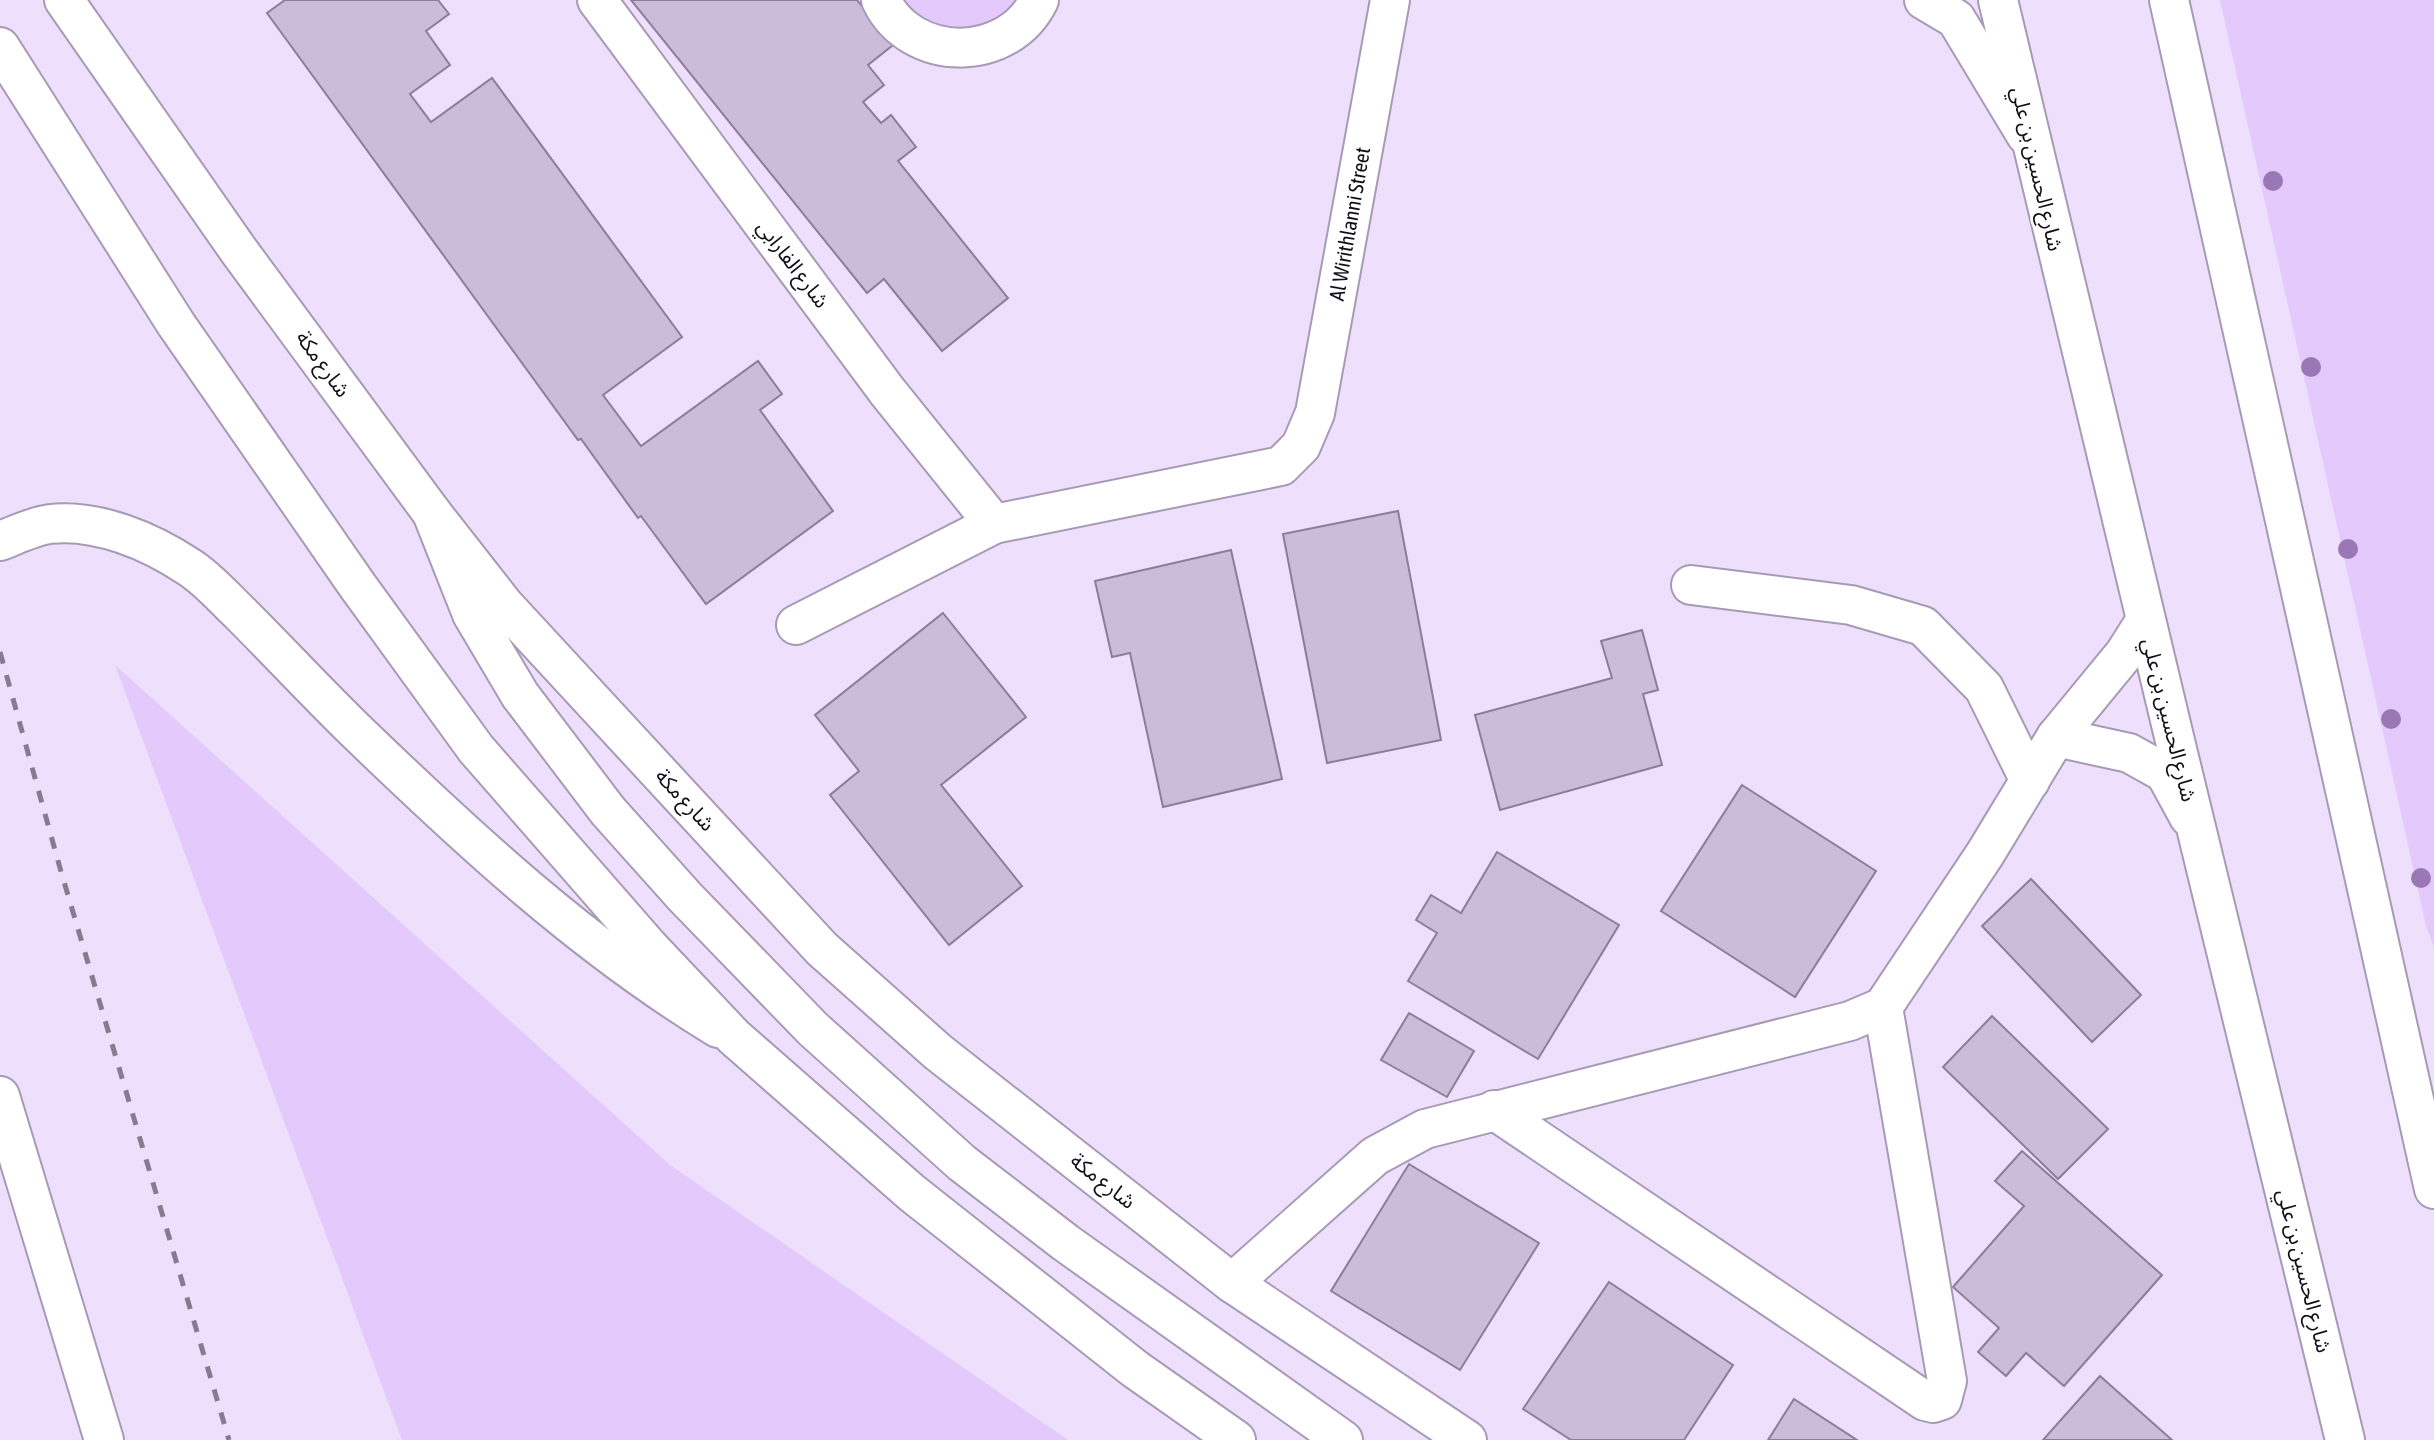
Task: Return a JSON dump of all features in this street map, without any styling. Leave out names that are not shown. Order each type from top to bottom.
[{"type":"main road","name":"شارع مكة","points":[[64,0],[239,251],[432,513],[505,605],[822,949],[938,1052],[1232,1283],[1466,1440]]},
{"type":"main road","name":"شارع الفارابي","points":[[597,0],[887,391],[994,524]]},
{"type":"main road","points":[[881,0],[887,12],[908,34],[935,46],[966,50],[995,42],[1020,26],[1039,0]]},
{"type":"main road","name":"Al Wirithlanni Street","points":[[994,524],[1281,467],[1301,446],[1315,413],[1390,0]]},
{"type":"main road","points":[[1924,0],[1956,19],[2031,144]]},
{"type":"main road","name":"شارع الحسين بن علي","points":[[1998,0],[2144,623],[2198,833],[2344,1440]]},
{"type":"main road","points":[[2169,0],[2434,1189]]},
{"type":"main road","points":[[0,47],[176,324],[357,585],[476,749],[649,947],[734,1037],[912,1193],[1135,1369],[1236,1440]]},
{"type":"main road","points":[[432,513],[472,614],[520,695],[608,811],[685,897],[813,1029],[962,1163],[1066,1243],[1343,1440]]},
{"type":"main road","points":[[0,541],[48,524],[84,524],[123,534],[191,568],[270,642],[354,729],[488,855],[590,942],[674,1001],[734,1037]]},
{"type":"main road","points":[[796,625],[994,524]]},
{"type":"main road","points":[[1691,585],[1852,605],[1923,626],[1984,688],[2030,782]]},
{"type":"main road","points":[[1232,1283],[1375,1156],[1425,1129],[1850,1021],[1883,1007],[1985,854],[2056,737],[2125,653],[2144,623]]},
{"type":"main road","points":[[2056,737],[2129,753],[2165,773],[2198,833]]},
{"type":"main road","points":[[1494,1110],[1925,1401],[1933,1403],[1942,1400],[1947,1381],[1883,1007]]},
{"type":"main road","points":[[2411,1088],[2434,1119]]},
{"type":"main road","points":[[0,1096],[104,1440]]},
{"type":"shaded area","points":[[894,0],[1027,0],[984,34],[930,32]]},
{"type":"shaded area","points":[[2220,0],[2434,0],[2434,947],[2426,926]]},
{"type":"shaded area","points":[[115,665],[670,1165],[1068,1440],[402,1440]]},
{"type":"building","points":[[285,0],[438,0],[449,14],[426,31],[450,65],[410,94],[431,122],[492,78],[682,337],[603,395],[641,446],[758,361],[782,394],[760,410],[833,511],[706,604],[641,516],[638,518],[581,439],[578,440],[267,13]]},
{"type":"building","points":[[631,0],[857,0],[893,45],[868,65],[884,85],[863,102],[881,123],[891,115],[916,147],[898,161],[1008,298],[942,351],[884,279],[867,293]]},
{"type":"building","points":[[1398,511],[1441,740],[1327,763],[1283,534]]},
{"type":"building","points":[[1231,550],[1282,779],[1163,807],[1130,653],[1112,657],[1095,581]]},
{"type":"building","points":[[943,613],[1026,717],[941,785],[1022,886],[949,945],[830,795],[859,771],[815,715]]},
{"type":"building","points":[[1642,630],[1658,690],[1643,694],[1662,765],[1500,810],[1475,715],[1612,678],[1601,641]]},
{"type":"building","points":[[1742,785],[1876,871],[1795,997],[1661,911]]},
{"type":"building","points":[[1497,852],[1619,925],[1538,1059],[1408,981],[1437,933],[1416,920],[1431,895],[1461,913]]},
{"type":"building","points":[[2031,879],[2141,995],[2092,1042],[1982,926]]},
{"type":"building","points":[[1409,1013],[1474,1051],[1447,1097],[1381,1060]]},
{"type":"building","points":[[1992,1016],[2108,1129],[2058,1179],[1943,1067]]},
{"type":"building","points":[[2022,1151],[2162,1275],[2064,1386],[2026,1353],[2006,1376],[1978,1352],[1999,1328],[1953,1287],[2024,1206],[1995,1181]]},
{"type":"building","points":[[1409,1164],[1539,1243],[1460,1370],[1331,1291]]},
{"type":"building","points":[[1609,1282],[1733,1365],[1684,1440],[1571,1440],[1523,1409]]},
{"type":"building","points":[[2100,1376],[2172,1440],[2043,1440]]},
{"type":"building","points":[[1794,1399],[1857,1440],[1768,1440]]},
{"type":"railway","points":[[0,652],[60,868],[229,1440]]}]
